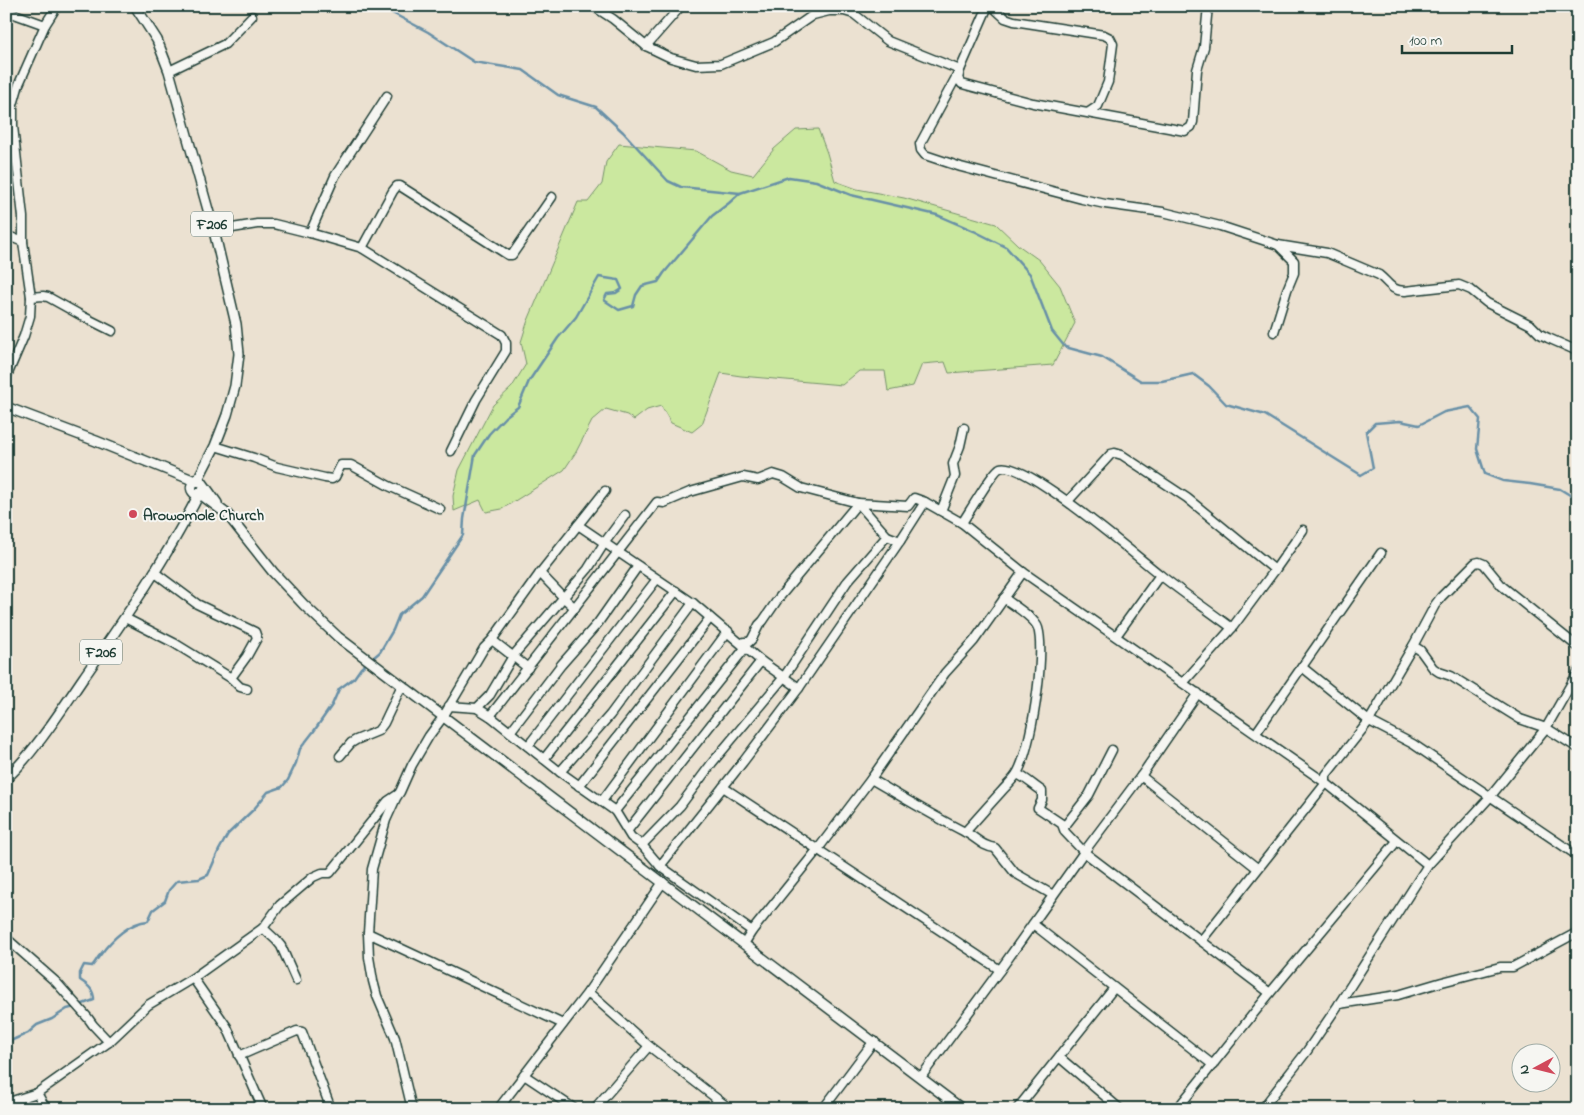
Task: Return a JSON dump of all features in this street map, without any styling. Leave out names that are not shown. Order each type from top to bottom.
[{"type":"main road","name":"F206","points":[[6,779],[22,764],[125,618],[187,518],[228,415],[238,370],[239,354],[236,324],[230,298],[214,231],[169,71],[157,40],[135,6]]},
{"type":"main road","points":[[6,407],[168,471],[198,488],[231,518],[273,572],[338,637],[922,1077],[960,1108]]},
{"type":"street","points":[[6,378],[30,316],[31,297],[23,242],[23,217],[13,126],[13,104],[19,84],[45,25],[57,6]]},
{"type":"street","points":[[593,6],[646,46],[671,58],[696,66],[721,64],[774,42],[813,14],[844,11],[854,14],[888,41],[960,70]]},
{"type":"street","points":[[646,46],[681,6]]},
{"type":"street","points":[[1089,112],[1098,106],[1108,82],[1113,44],[1110,38],[1104,35],[1014,21],[1005,18],[990,6],[960,70],[920,144],[921,150],[924,155],[961,167],[1074,197],[1105,204],[1163,212],[1220,226],[1278,246],[1327,253],[1379,275],[1392,289],[1397,291],[1458,285],[1466,287],[1486,303],[1531,325],[1540,334],[1578,353]]},
{"type":"street","points":[[960,70],[958,79],[962,84],[1012,99],[1185,131],[1191,127],[1193,122],[1197,70],[1204,46],[1208,6]]},
{"type":"street","points":[[6,11],[45,25]]},
{"type":"street","points":[[169,71],[225,44],[252,16]]},
{"type":"street","points":[[310,233],[335,176],[387,96]]},
{"type":"street","points":[[1098,106],[1102,116]]},
{"type":"street","points":[[362,248],[392,190],[396,186],[400,186],[508,255],[512,255],[552,197]]},
{"type":"street","points":[[214,231],[257,224],[274,224],[362,248],[502,335],[506,343],[506,351],[476,400],[451,451]]},
{"type":"street","points":[[6,235],[23,242]]},
{"type":"street","points":[[1274,332],[1294,273],[1294,262],[1278,246]]},
{"type":"street","points":[[31,297],[48,297],[112,331]]},
{"type":"street","points":[[940,511],[955,476],[954,464],[964,428]]},
{"type":"street","points":[[214,447],[254,458],[276,467],[332,479],[341,466],[351,465],[388,486],[440,509]]},
{"type":"street","points":[[1068,501],[1111,454],[1116,453],[1122,455],[1187,498],[1275,570]]},
{"type":"street","points":[[962,523],[998,468],[1006,466],[1017,470],[1068,501],[1160,575],[1232,628]]},
{"type":"street","points":[[490,716],[657,502],[664,502],[690,492],[743,477],[758,480],[774,474],[801,488],[858,503],[908,506],[914,498],[925,502],[962,523],[1023,572],[1326,782],[1428,865]]},
{"type":"street","points":[[412,1109],[395,1038],[372,980],[369,957],[368,933],[372,869],[386,820],[429,736],[443,717],[484,648],[492,640],[540,573],[605,492]]},
{"type":"street","points":[[660,866],[799,688],[925,502]]},
{"type":"street","points":[[858,503],[887,536],[900,541]]},
{"type":"street","points":[[746,647],[744,642],[752,639],[758,624],[763,621],[778,599],[858,503]]},
{"type":"street","points":[[477,708],[490,695],[513,656],[588,570],[605,542],[625,515]]},
{"type":"street","points":[[578,525],[693,603],[761,661],[799,688]]},
{"type":"street","points":[[1184,683],[1232,628],[1303,530]]},
{"type":"street","points":[[642,845],[680,806],[712,763],[784,677],[847,582],[887,536]]},
{"type":"street","points":[[1256,733],[1381,553]]},
{"type":"street","points":[[1201,941],[1326,782],[1326,775],[1369,720],[1414,646],[1435,605],[1475,563],[1484,564],[1502,586],[1578,647]]},
{"type":"street","points":[[510,732],[561,665],[598,623],[638,566]]},
{"type":"street","points":[[154,572],[198,604],[255,632],[257,638],[231,678]]},
{"type":"street","points":[[744,944],[752,931],[871,779],[945,673],[970,646],[1023,572]]},
{"type":"street","points":[[540,573],[576,608]]},
{"type":"street","points":[[1116,636],[1160,575]]},
{"type":"street","points":[[528,746],[657,579]]},
{"type":"street","points":[[544,759],[676,592]]},
{"type":"street","points":[[965,832],[1017,774],[1028,743],[1034,711],[1040,641],[1038,627],[1034,621],[1004,598]]},
{"type":"street","points":[[560,772],[610,715],[693,603]]},
{"type":"street","points":[[125,618],[174,643],[247,690]]},
{"type":"street","points":[[579,786],[710,618]]},
{"type":"street","points":[[602,801],[728,631]]},
{"type":"street","points":[[492,640],[528,668]]},
{"type":"street","points":[[1414,646],[1420,650],[1438,672],[1451,676],[1520,719],[1546,728],[1578,748]]},
{"type":"street","points":[[615,812],[746,647]]},
{"type":"street","points":[[628,830],[761,661]]},
{"type":"street","points":[[1302,667],[1369,720],[1414,744],[1578,856]]},
{"type":"street","points":[[1262,1109],[1339,1004],[1428,865],[1490,797],[1546,728],[1578,672]]},
{"type":"street","points":[[340,756],[351,743],[378,731],[384,723],[402,685]]},
{"type":"street","points":[[922,1077],[1141,776],[1198,693]]},
{"type":"street","points":[[449,706],[477,708],[490,716],[560,772],[615,812],[631,836],[642,845],[660,866],[752,931]]},
{"type":"street","points":[[1064,827],[1089,794],[1112,750]]},
{"type":"street","points":[[1017,774],[1042,791],[1042,800],[1038,808],[1062,824],[1065,832],[1084,852],[1270,993]]},
{"type":"street","points":[[1141,776],[1257,868]]},
{"type":"street","points":[[871,779],[951,826],[965,832],[985,847],[995,848],[1015,873],[1053,895]]},
{"type":"street","points":[[723,787],[1000,970]]},
{"type":"street","points":[[6,1103],[37,1092],[110,1042],[148,1005],[193,978],[262,928],[280,905],[313,877],[317,874],[330,873],[388,801],[400,792]]},
{"type":"street","points":[[1177,1109],[1270,993],[1397,841]]},
{"type":"street","points":[[498,1109],[588,992],[663,882]]},
{"type":"street","points":[[1033,924],[1213,1064]]},
{"type":"street","points":[[262,928],[281,946],[296,980]]},
{"type":"street","points":[[1339,1004],[1398,995],[1442,982],[1500,968],[1513,967],[1578,932]]},
{"type":"street","points":[[368,933],[563,1024]]},
{"type":"street","points":[[6,938],[56,982],[92,1025],[110,1042]]},
{"type":"street","points":[[193,978],[227,1027],[263,1109]]},
{"type":"street","points":[[1017,1109],[1114,988]]},
{"type":"street","points":[[588,992],[649,1046],[730,1109]]},
{"type":"street","points":[[240,1056],[297,1031],[302,1032],[331,1109]]},
{"type":"street","points":[[823,1109],[874,1041]]},
{"type":"street","points":[[594,1109],[649,1046]]},
{"type":"street","points":[[1059,1057],[1120,1109]]},
{"type":"street","points":[[524,1075],[575,1109]]},
{"type":"street","points":[[37,1092],[46,1109]]},
{"type":"street","points":[[711,1109],[718,1100]]},
{"type":"green space","points":[[818,129],[835,181],[857,189],[904,198],[996,224],[1018,245],[1039,260],[1060,286],[1075,323],[1053,365],[949,373],[945,362],[922,364],[913,386],[888,391],[885,371],[859,371],[842,385],[721,373],[702,424],[692,432],[671,423],[661,406],[647,410],[634,420],[627,415],[606,409],[592,421],[564,470],[502,509],[486,512],[480,500],[454,511],[453,496],[459,470],[493,405],[512,387],[526,364],[521,342],[527,323],[578,202],[588,202],[602,184],[606,162],[619,144],[696,151],[731,170],[753,175],[774,149],[796,130]]},
{"type":"waterway","points":[[379,6],[428,32],[474,62],[523,70],[558,95],[596,107],[623,132],[668,181],[681,187],[740,193],[789,177],[816,181],[851,195],[937,215],[974,231],[1006,247],[1030,274],[1052,331],[1065,347],[1102,357],[1141,381],[1162,381],[1193,374],[1209,386],[1226,404],[1265,415],[1361,475],[1373,468],[1366,432],[1375,423],[1400,421],[1419,425],[1444,412],[1470,407],[1480,419],[1477,449],[1485,474],[1503,481],[1560,489],[1578,500]]},
{"type":"waterway","points":[[80,1005],[94,1000],[90,988],[80,980],[80,973],[84,965],[92,966],[110,943],[122,932],[135,924],[148,921],[153,910],[165,901],[169,890],[177,881],[199,879],[208,875],[228,834],[254,809],[268,792],[282,787],[288,780],[300,749],[332,705],[339,689],[354,678],[361,668],[380,652],[393,630],[399,615],[422,596],[463,535],[475,455],[489,434],[505,417],[518,407],[529,381],[558,338],[576,317],[599,277],[618,280],[622,289],[616,293],[607,294],[604,300],[619,310],[633,306],[636,295],[642,286],[658,282],[712,216],[740,193]]},
{"type":"waterway","points":[[6,1043],[28,1033],[37,1025],[52,1019],[67,1009],[75,1007]]},
{"type":"place","name":"Arowomole Church","points":[[133,514]]}]
